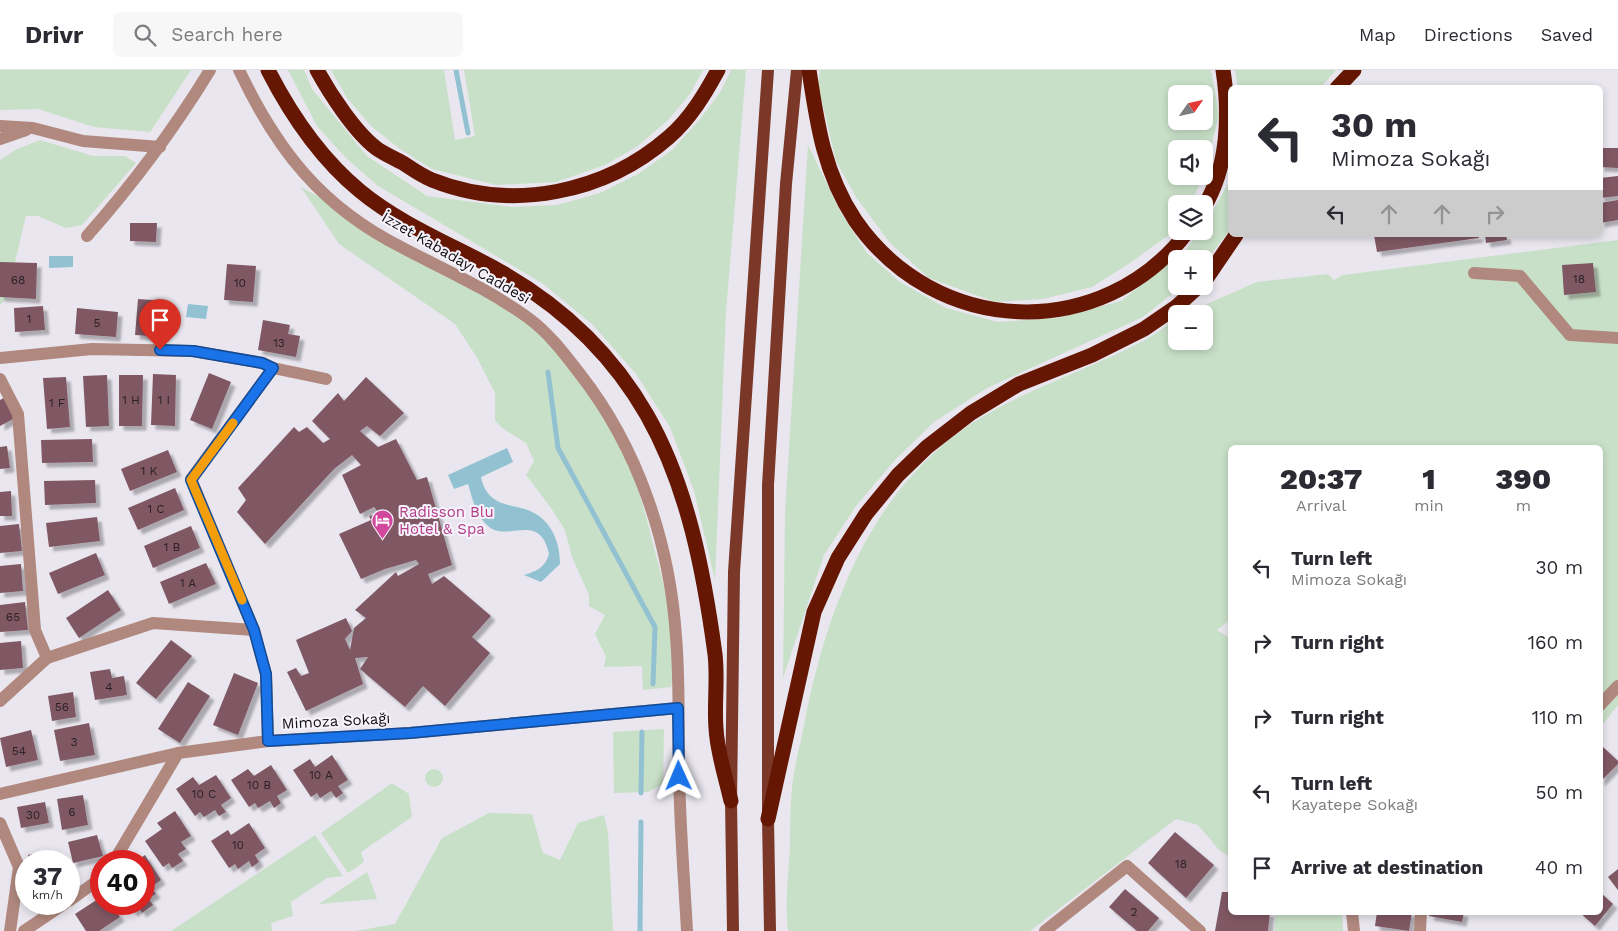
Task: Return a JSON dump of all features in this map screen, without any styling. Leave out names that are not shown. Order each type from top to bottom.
[{"type":"highway","points":[[268,70],[286,104],[318,149],[360,190],[406,222],[498,270],[550,302],[583,331],[616,367],[647,415],[675,473],[693,533],[715,656],[716,731],[731,801]]},
{"type":"highway","points":[[317,70],[345,113],[376,148],[431,180],[466,191],[501,196],[550,193],[596,182],[636,163],[670,136],[703,97],[718,70]]},
{"type":"highway","points":[[809,70],[820,141],[836,185],[855,220],[897,266],[940,293],[968,303],[1007,312],[1025,314],[1063,308],[1104,296],[1138,278],[1166,255],[1180,240]]},
{"type":"highway","points":[[1209,195],[1217,178],[1223,152],[1227,99],[1223,70]]},
{"type":"highway","points":[[1340,85],[1354,70]]},
{"type":"highway","points":[[1213,269],[1235,237]]},
{"type":"highway","points":[[768,819],[814,612],[838,558],[866,514],[898,475],[927,446],[971,413],[1019,384],[1092,355],[1144,329],[1176,307],[1189,295]]},
{"type":"main road","points":[[733,931],[731,801],[734,572],[768,70]]},
{"type":"main road","points":[[770,931],[768,485],[786,184],[797,70]]},
{"type":"street","points":[[86,236],[130,186],[160,147],[210,70]]},
{"type":"street","name":"İzzet Kabadayı Caddesi","points":[[239,70],[259,112],[287,155],[312,183],[350,215],[400,247],[459,275],[528,318],[554,341],[598,398],[615,424],[645,489],[668,572],[676,638],[680,809],[687,931]]},
{"type":"street","points":[[0,126],[33,128],[83,141],[160,147]]},
{"type":"street","points":[[0,139],[33,128]]},
{"type":"street","points":[[1474,272],[1520,276],[1570,335],[1618,338]]},
{"type":"street","points":[[0,358],[92,349],[193,351],[262,363],[273,368],[326,379]]},
{"type":"street","points":[[268,741],[266,674],[254,630],[191,480],[273,368]]},
{"type":"street","points":[[0,380],[18,414],[35,630],[47,658]]},
{"type":"street","points":[[0,701],[47,658],[153,623],[254,630]]},
{"type":"street","points":[[1603,703],[1618,686]]},
{"type":"street","name":"Mimoza Sokağı","points":[[0,794],[178,754],[268,741],[410,733],[678,708]]},
{"type":"street","points":[[121,850],[178,754]]},
{"type":"street","points":[[0,823],[3,838],[19,867],[10,931]]},
{"type":"street","points":[[1044,931],[1128,866],[1200,931]]},
{"type":"street","points":[[24,931],[48,915]]},
{"type":"street","points":[[1352,915],[1354,931]]},
{"type":"street","points":[[1420,931],[1421,915]]},
{"type":"green space","points":[[0,70],[191,70],[150,132],[94,127],[38,109],[0,110]]},
{"type":"green space","points":[[288,70],[304,70],[312,89],[367,156],[427,196],[511,207],[557,205],[600,193],[638,174],[672,150],[700,119],[721,91],[731,70],[746,70],[726,312],[715,580],[694,491],[670,427],[636,374],[593,325],[542,283],[378,186],[346,158],[317,126]]},
{"type":"green space","points":[[331,70],[444,70],[455,140],[475,136],[464,70],[703,70],[690,94],[668,120],[638,146],[605,165],[556,182],[496,185],[432,169],[400,149],[371,126],[347,98]]},
{"type":"green space","points":[[820,70],[1211,70],[1219,115],[1213,140],[1168,140],[1168,185],[1199,185],[1195,195],[1168,195],[1168,236],[1092,287],[1043,299],[995,302],[929,278],[890,243],[856,197],[836,161],[818,85]]},
{"type":"green space","points":[[1235,70],[1336,70],[1323,85],[1238,85]]},
{"type":"green space","points":[[40,140],[93,156],[125,156],[136,163],[82,225],[66,228],[38,216],[26,216],[6,299],[0,305],[0,160],[17,149]]},
{"type":"green space","points":[[808,145],[841,213],[867,253],[900,282],[946,308],[998,322],[1058,318],[1121,301],[1168,264],[1168,295],[1171,295],[1143,317],[987,388],[934,422],[895,460],[856,506],[824,555],[783,678],[785,513]]},
{"type":"green space","points":[[1228,184],[1228,232],[1213,252],[1213,250],[1186,250],[1193,240],[1213,240],[1213,211]]},
{"type":"green space","points":[[301,187],[485,290],[541,327],[587,383],[626,452],[643,505],[665,590],[677,660],[671,687],[643,690],[642,666],[604,667],[606,657],[595,634],[605,615],[589,606],[589,595],[572,557],[565,530],[526,475],[534,461],[526,443],[502,428],[495,420],[495,393],[476,356],[455,324],[339,244]]},
{"type":"green space","points":[[1618,240],[1618,705],[1603,724],[1603,445],[1228,445],[1228,622],[1217,630],[1228,637],[1228,856],[1220,851],[1198,825],[1176,819],[1030,931],[788,931],[787,889],[793,780],[813,682],[839,599],[857,559],[878,521],[903,486],[933,454],[968,426],[989,413],[1032,391],[1121,352],[1152,336],[1168,325],[1168,350],[1213,350],[1213,305],[1205,305],[1257,282],[1328,274],[1334,280],[1343,275]]},
{"type":"green space","points":[[664,729],[663,784],[648,792],[614,793],[613,732]]},
{"type":"green space","points":[[430,769],[438,769],[443,774],[441,785],[430,787],[425,782],[425,774]]},
{"type":"green space","points":[[392,783],[409,794],[412,817],[361,852],[364,862],[348,873],[321,833]]},
{"type":"green space","points":[[489,813],[532,814],[543,853],[560,860],[578,823],[604,815],[608,832],[613,931],[355,931],[395,924],[442,838]]},
{"type":"green space","points":[[315,835],[343,876],[327,878],[291,902],[293,916],[271,923],[272,931],[171,931]]},
{"type":"green space","points":[[367,872],[377,899],[319,904]]},
{"type":"green space","points":[[1275,915],[1342,915],[1343,931],[1275,931]]},
{"type":"water","points":[[49,256],[73,256],[73,267],[49,268]]},
{"type":"water","points":[[188,304],[208,306],[206,319],[186,317]]},
{"type":"water","points":[[507,448],[513,462],[481,477],[481,479],[486,490],[495,500],[534,513],[552,530],[558,546],[560,564],[541,582],[524,575],[537,570],[543,565],[549,554],[544,540],[538,533],[530,530],[502,532],[493,529],[479,515],[468,484],[454,489],[448,475]]},
{"type":"building","points":[[1603,148],[1618,148],[1618,168],[1603,167]]},
{"type":"building","points":[[1618,176],[1618,196],[1603,198],[1603,178]]},
{"type":"building","points":[[1618,200],[1618,220],[1603,222],[1603,202]]},
{"type":"building","points":[[130,223],[157,223],[156,242],[130,241]]},
{"type":"building","points":[[1374,237],[1479,238],[1377,252]]},
{"type":"building","points":[[1485,237],[1506,237],[1507,240],[1486,243]]},
{"type":"building","points":[[0,262],[37,263],[36,299],[0,297]]},
{"type":"building","points":[[1593,263],[1596,292],[1564,295],[1562,265]]},
{"type":"building","points":[[227,264],[256,266],[253,302],[224,300]]},
{"type":"building","points":[[138,299],[167,301],[164,337],[135,335]]},
{"type":"building","points":[[43,306],[45,330],[15,332],[14,308]]},
{"type":"building","points":[[77,308],[118,312],[116,337],[75,334]]},
{"type":"building","points":[[263,320],[290,325],[288,334],[300,336],[296,357],[258,350]]},
{"type":"building","points":[[209,373],[231,382],[212,429],[190,420]]},
{"type":"building","points":[[153,374],[176,375],[175,426],[151,425]]},
{"type":"building","points":[[107,375],[109,426],[86,427],[83,376]]},
{"type":"building","points":[[119,375],[143,375],[142,426],[119,426]]},
{"type":"building","points":[[66,377],[70,427],[47,429],[43,378]]},
{"type":"building","points":[[366,377],[404,413],[380,436],[367,426],[360,431],[378,447],[396,439],[417,480],[427,477],[452,565],[428,574],[432,584],[444,576],[491,616],[472,637],[490,653],[445,706],[423,686],[405,707],[360,669],[368,657],[355,658],[363,684],[306,711],[287,672],[296,668],[301,676],[309,673],[296,640],[346,618],[352,631],[345,639],[350,650],[354,628],[366,618],[355,610],[396,572],[398,576],[419,564],[416,560],[385,569],[361,579],[339,534],[371,520],[369,516],[379,513],[374,507],[360,514],[342,475],[361,465],[352,455],[334,469],[265,544],[237,512],[246,500],[238,488],[294,427],[299,432],[307,427],[323,443],[330,439],[312,421],[338,393],[344,401]]},
{"type":"building","points":[[4,398],[15,418],[0,426],[0,400]]},
{"type":"building","points":[[92,439],[93,462],[42,463],[41,440]]},
{"type":"building","points":[[7,446],[10,468],[0,469],[0,447]]},
{"type":"building","points":[[168,450],[177,472],[130,491],[121,469]]},
{"type":"building","points":[[95,480],[96,503],[45,505],[44,481]]},
{"type":"building","points":[[175,488],[184,510],[138,530],[128,508]]},
{"type":"building","points":[[11,491],[12,516],[0,516],[0,492]]},
{"type":"building","points":[[97,517],[100,541],[49,547],[46,523]]},
{"type":"building","points":[[19,524],[22,551],[0,553],[0,526]]},
{"type":"building","points":[[191,526],[200,548],[153,568],[144,546]]},
{"type":"building","points":[[96,553],[105,575],[58,594],[49,573]]},
{"type":"building","points":[[206,563],[216,584],[169,604],[160,582]]},
{"type":"building","points":[[21,564],[23,591],[0,593],[0,566]]},
{"type":"building","points":[[108,590],[121,610],[79,638],[66,618]]},
{"type":"building","points":[[25,602],[28,630],[0,632],[0,605]]},
{"type":"building","points":[[171,640],[192,656],[156,699],[136,683]]},
{"type":"building","points":[[21,641],[23,668],[0,670],[0,643]]},
{"type":"building","points":[[110,669],[112,678],[124,676],[127,695],[95,700],[90,672]]},
{"type":"building","points":[[234,673],[258,683],[238,735],[213,725]]},
{"type":"building","points":[[188,682],[210,696],[180,743],[158,729]]},
{"type":"building","points":[[73,692],[76,717],[52,721],[48,696]]},
{"type":"building","points":[[89,723],[95,755],[60,761],[54,730]]},
{"type":"building","points":[[31,730],[38,760],[6,767],[0,738]]},
{"type":"building","points":[[1603,747],[1618,761],[1618,764],[1603,779]]},
{"type":"building","points":[[332,755],[348,780],[338,786],[343,793],[336,798],[331,791],[320,798],[317,793],[311,797],[293,770],[310,759],[315,767]]},
{"type":"building","points":[[271,765],[287,790],[277,796],[281,803],[274,808],[270,801],[258,808],[255,803],[249,807],[231,780],[248,769],[254,776]]},
{"type":"building","points":[[216,775],[231,798],[221,805],[226,812],[219,816],[215,810],[204,817],[200,812],[195,816],[176,789],[193,777],[199,785]]},
{"type":"building","points":[[83,795],[88,825],[62,830],[57,799]]},
{"type":"building","points":[[45,802],[49,823],[21,828],[17,807]]},
{"type":"building","points":[[175,811],[191,836],[181,842],[186,849],[178,854],[183,861],[172,868],[169,863],[163,867],[155,855],[155,850],[151,850],[145,841],[162,829],[157,823]]},
{"type":"building","points":[[249,823],[265,848],[255,855],[259,862],[252,867],[249,861],[238,869],[235,864],[229,868],[211,841],[228,830],[231,835]]},
{"type":"building","points":[[1175,832],[1214,865],[1186,898],[1148,863]]},
{"type":"building","points":[[97,835],[101,850],[90,850],[90,859],[80,861],[80,850],[70,850],[68,842]]},
{"type":"building","points":[[1618,869],[1618,890],[1608,877]]},
{"type":"building","points":[[155,871],[161,880],[155,884]]},
{"type":"building","points":[[1125,889],[1159,918],[1148,931],[1137,931],[1109,907]]},
{"type":"building","points":[[1222,892],[1228,892],[1228,915],[1270,915],[1268,931],[1215,931]]},
{"type":"building","points":[[1603,895],[1613,904],[1595,926],[1582,915],[1603,915]]},
{"type":"building","points":[[90,904],[90,915],[119,915],[120,917],[99,931],[86,931],[76,915],[80,915],[80,911]]},
{"type":"building","points":[[1377,915],[1412,915],[1409,931],[1375,926]]},
{"type":"building","points":[[1429,915],[1463,915],[1462,922]]},
{"type":"waterway","points":[[456,70],[468,133]]},
{"type":"waterway","points":[[548,372],[558,448],[655,627],[653,684]]},
{"type":"waterway","points":[[641,793],[642,732]]},
{"type":"waterway","points":[[640,931],[641,822]]},
{"type":"slow traffic","points":[[233,423],[191,480],[242,600]]},
{"type":"place","name":"Radisson Blu Hotel & Spa","points":[[383,540]]},
{"type":"route","points":[[160,350],[193,351],[262,363],[273,368],[191,480],[254,630],[266,674],[268,741],[410,733],[678,708],[679,776]]}]
